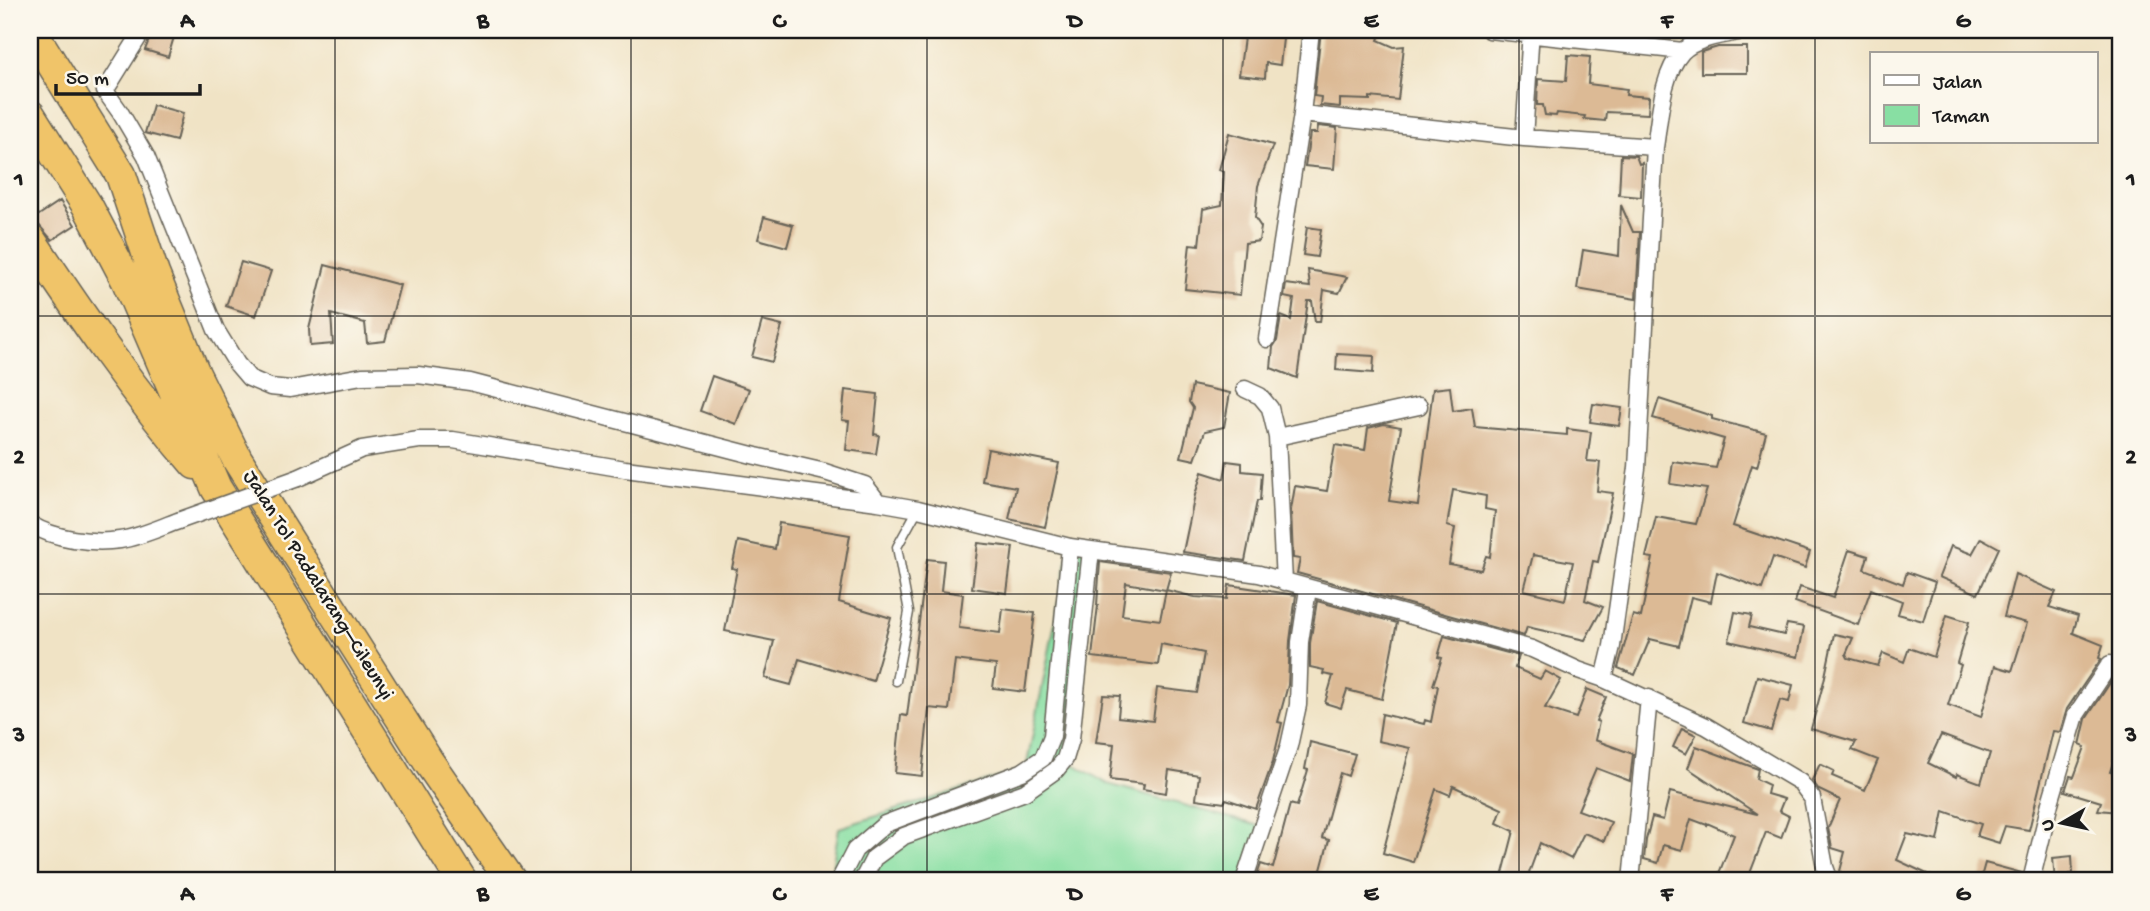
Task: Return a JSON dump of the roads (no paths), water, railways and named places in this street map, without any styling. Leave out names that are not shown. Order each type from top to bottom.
[{"type":"highway","points":[[31,30],[121,175],[154,274]]},
{"type":"highway","points":[[30,62],[111,193],[154,274]]},
{"type":"highway","points":[[30,115],[88,207],[127,281],[216,488]]},
{"type":"highway","points":[[30,239],[136,392],[216,488]]},
{"type":"highway","name":"Jalan Tol Padalarang–Cileunyi","points":[[154,274],[195,374],[237,459],[428,761],[511,881]]},
{"type":"highway","name":"Jalan Tol Padalarang–Cileunyi","points":[[216,488],[462,881]]},
{"type":"street","points":[[143,30],[105,91],[146,156],[216,330],[249,378],[270,387],[290,389],[362,376],[418,376],[470,382],[825,472],[865,485],[878,502]]},
{"type":"street","points":[[1267,340],[1302,114],[1311,30]]},
{"type":"street","points":[[1489,30],[1531,32],[1683,51]]},
{"type":"street","points":[[1604,679],[1612,646],[1637,468],[1655,147],[1664,96],[1672,71],[1683,51],[1700,41],[1749,30]]},
{"type":"street","points":[[1524,138],[1531,32]]},
{"type":"street","points":[[1302,114],[1524,138],[1655,147]]},
{"type":"street","points":[[1245,389],[1260,396],[1270,408],[1277,437],[1284,582]]},
{"type":"street","points":[[1277,437],[1419,406]]},
{"type":"street","points":[[30,524],[62,537],[120,540],[298,478],[362,449],[419,440],[453,440],[625,469],[878,502],[918,509],[1070,547],[1259,574],[1532,649],[1649,698],[1706,726],[1800,782],[1812,798],[1830,881]]},
{"type":"street","points":[[839,881],[855,849],[885,824],[1022,772],[1043,758],[1052,736],[1070,547]]},
{"type":"street","points":[[862,881],[874,858],[904,836],[1025,792],[1056,770],[1065,759],[1071,738],[1091,550]]},
{"type":"street","points":[[1244,881],[1292,736],[1298,705],[1300,642],[1308,589]]},
{"type":"street","points":[[2031,881],[2050,803],[2077,715],[2110,663]]},
{"type":"street","points":[[1631,881],[1649,698]]},
{"type":"street","points":[[1052,736],[1071,738]]},
{"type":"lane","points":[[896,681],[909,612],[897,547],[918,509]]}]
